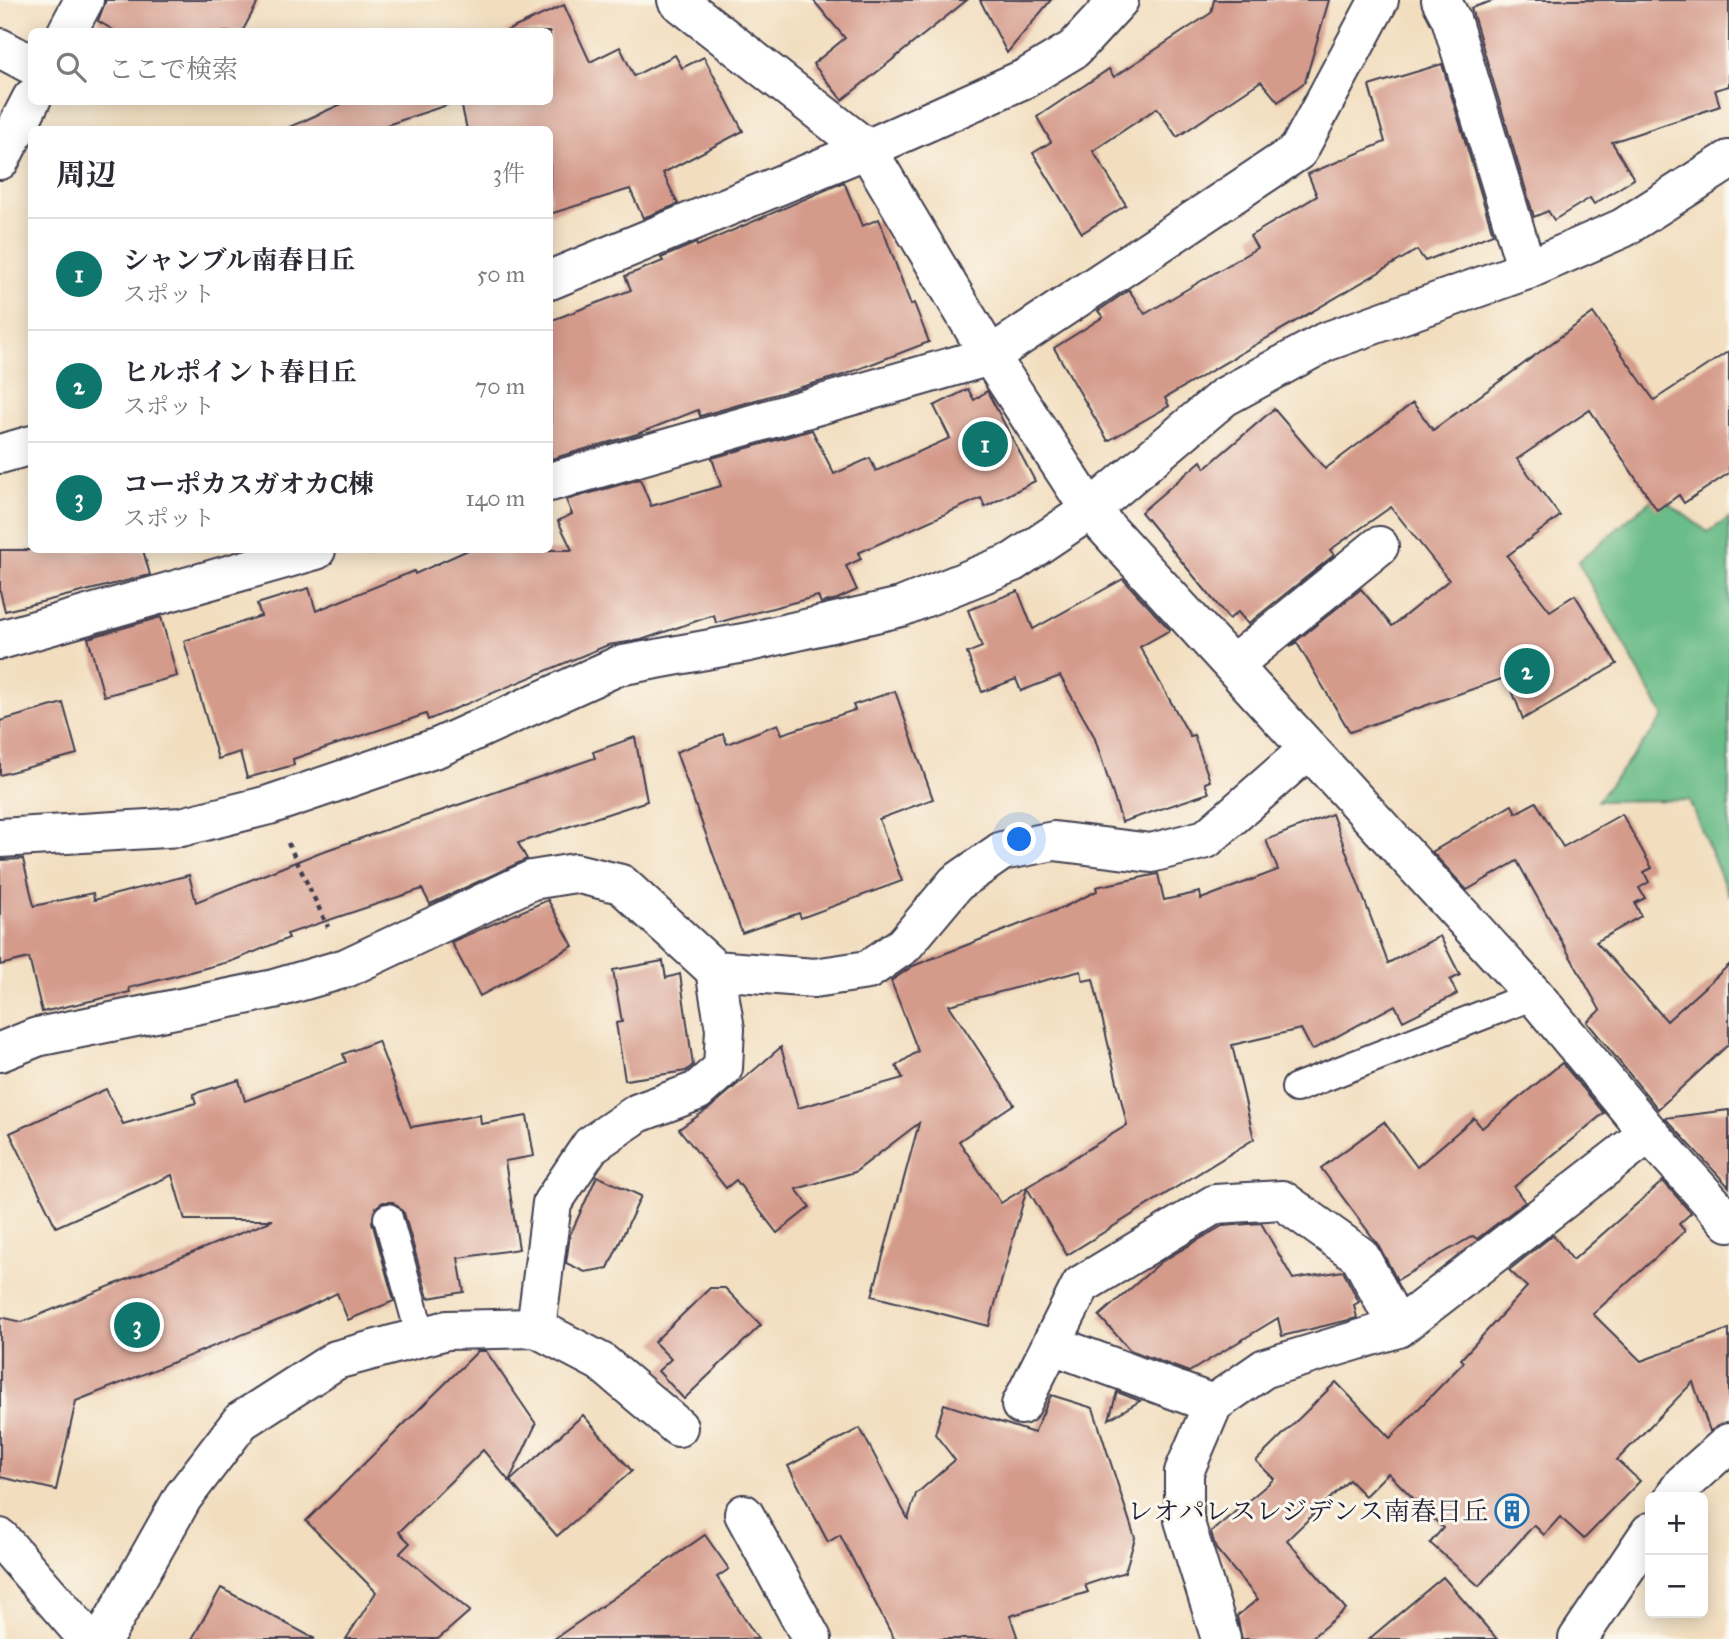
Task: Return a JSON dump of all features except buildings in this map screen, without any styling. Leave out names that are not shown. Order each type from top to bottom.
[{"type":"street","points":[[69,28],[84,0]]},
{"type":"street","points":[[677,0],[867,149],[990,356],[1090,510],[1234,664],[1534,995],[1649,1133],[1729,1222]]},
{"type":"street","points":[[553,279],[867,149],[1026,78],[1074,49],[1119,0]]},
{"type":"street","points":[[553,481],[990,356],[1298,151],[1379,0]]},
{"type":"street","points":[[1441,0],[1451,19],[1527,270]]},
{"type":"street","points":[[0,48],[28,63]]},
{"type":"street","points":[[0,160],[28,105]]},
{"type":"street","points":[[0,838],[181,827],[269,805],[439,747],[618,666],[750,642],[901,607],[1013,562],[1090,510],[1224,397],[1325,342],[1527,270],[1623,228],[1729,160]]},
{"type":"street","points":[[0,454],[28,446]]},
{"type":"street","points":[[1234,664],[1379,546]]},
{"type":"street","points":[[0,640],[305,553]]},
{"type":"street","points":[[0,1052],[37,1037],[274,989],[346,968],[532,880],[575,873],[621,884],[715,970],[814,978],[868,970],[904,945],[956,883],[1002,851],[1054,841],[1151,853],[1206,839],[1309,749]]},
{"type":"street","points":[[536,1328],[552,1203],[591,1145],[639,1113],[697,1091],[723,1068],[725,1029],[715,970]]},
{"type":"street","points":[[1221,1639],[1184,1520],[1184,1472],[1213,1404],[1265,1368],[1398,1328],[1649,1133]]},
{"type":"street","points":[[1021,1405],[1081,1285],[1214,1204],[1282,1200],[1360,1256],[1398,1328]]},
{"type":"street","points":[[103,1639],[183,1497],[241,1421],[336,1360],[447,1330],[536,1328],[601,1362],[678,1427]]},
{"type":"street","points":[[1053,1345],[1213,1404]]},
{"type":"street","points":[[1677,1492],[1729,1443]]},
{"type":"street","points":[[744,1514],[812,1639]]},
{"type":"street","points":[[0,1538],[88,1639]]},
{"type":"street","points":[[1578,1639],[1645,1539]]},
{"type":"lane","points":[[1296,1088],[1534,995]]},
{"type":"lane","points":[[388,1217],[421,1337]]},
{"type":"green space","points":[[1657,495],[1708,532],[1729,518],[1729,896],[1689,800],[1597,801],[1664,717],[1578,562]]},
{"type":"place","name":"シャンブル南春日丘","points":[[985,444]]},
{"type":"place","name":"ヒルポイント春日丘","points":[[1527,671]]},
{"type":"place","name":"コーポカスガオカC棟","points":[[137,1325]]},
{"type":"place","name":"レオパレスレジデンス南春日丘","points":[[1512,1511]]}]
